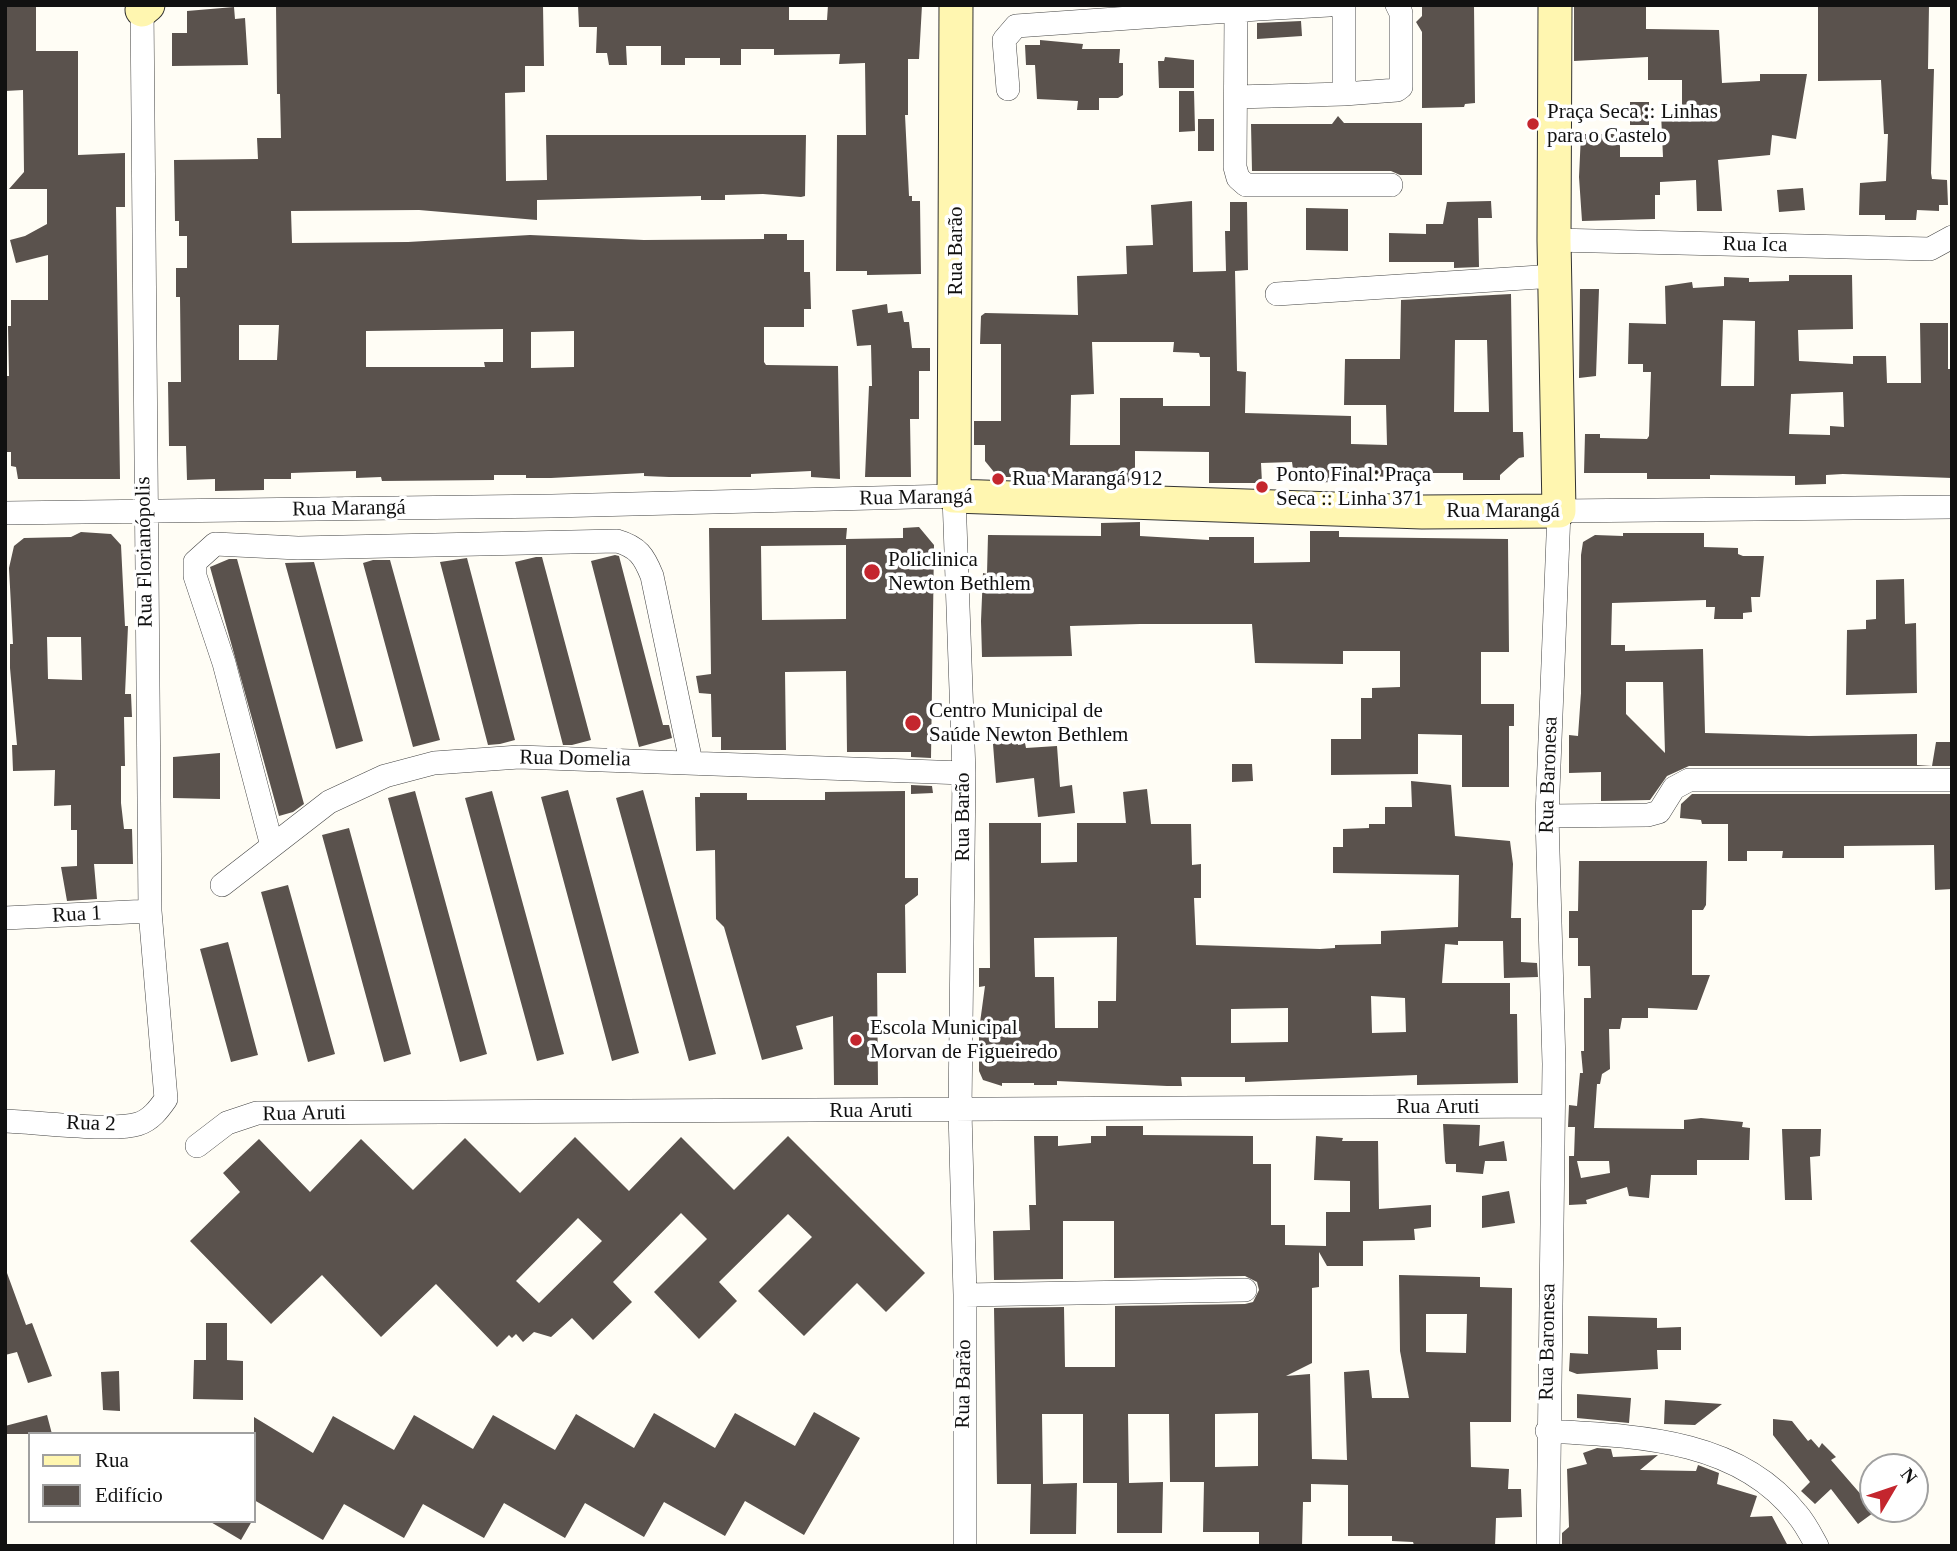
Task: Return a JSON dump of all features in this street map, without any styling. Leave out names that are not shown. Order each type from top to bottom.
[{"type":"street","name":"Rua Barão","points":[[956,5],[954,496],[964,773],[960,1111],[965,1296],[965,1546]]},
{"type":"street","points":[[1008,89],[1004,40],[1016,26],[1329,5]]},
{"type":"street","points":[[1344,5],[1344,94]]},
{"type":"street","points":[[1236,97],[1397,90],[1401,87],[1401,13],[1397,5]]},
{"type":"street","name":"Rua Baronesa","points":[[1548,1546],[1547,1432],[1553,1106],[1547,816],[1559,511],[1554,240],[1555,5]]},
{"type":"street","name":"Rua Florianópolis","points":[[144,7],[145,512],[150,911],[166,1099]]},
{"type":"street","points":[[1251,9],[1236,97],[1235,167],[1238,178],[1246,185],[1391,185]]},
{"type":"street","name":"Rua Ica","points":[[1554,240],[1930,249],[1952,237]]},
{"type":"street","points":[[1277,293],[1555,276]]},
{"type":"street","name":"Rua Marangá","points":[[5,513],[954,496],[1422,512],[1952,507]]},
{"type":"street","points":[[272,846],[224,663],[195,576],[195,562],[215,544],[298,548],[617,541],[634,546],[644,558],[652,576],[691,762]]},
{"type":"street","name":"Rua Domelia","points":[[222,885],[330,802],[386,776],[434,763],[519,757],[964,773]]},
{"type":"street","points":[[1547,816],[1648,816],[1659,812],[1674,788],[1689,780],[1952,780]]},
{"type":"street","name":"Rua 1","points":[[5,918],[150,911]]},
{"type":"street","name":"Rua 2","points":[[5,1121],[118,1126],[139,1124],[155,1114],[166,1099]]},
{"type":"street","name":"Rua Aruti","points":[[197,1146],[227,1123],[257,1114],[1553,1106]]},
{"type":"street","points":[[965,1296],[1245,1290]]},
{"type":"street","points":[[1547,1432],[1670,1441],[1719,1458],[1763,1481],[1797,1514],[1817,1546]]},
{"type":"building","points":[[5,5],[36,5],[36,51],[78,51],[78,155],[125,153],[125,207],[116,207],[120,479],[18,479],[16,467],[11,466],[11,452],[7,452],[6,376],[9,376],[8,326],[11,326],[11,300],[48,300],[48,255],[16,263],[10,240],[25,236],[47,224],[47,189],[9,189],[24,172],[23,90],[5,91]]},
{"type":"building","points":[[276,5],[543,5],[544,66],[525,66],[525,92],[505,93],[506,181],[547,180],[546,135],[806,135],[805,196],[801,197],[763,194],[725,195],[725,200],[701,200],[701,196],[537,200],[537,220],[419,210],[291,211],[292,243],[408,242],[530,235],[644,240],[764,239],[764,234],[787,234],[787,240],[804,240],[804,272],[810,272],[811,309],[804,309],[804,327],[764,327],[764,362],[766,365],[838,366],[840,479],[811,477],[811,471],[751,474],[751,477],[669,477],[644,476],[644,473],[551,478],[494,475],[494,480],[382,481],[381,477],[356,478],[356,471],[291,473],[291,479],[264,479],[264,490],[215,491],[215,479],[187,480],[186,446],[169,446],[168,382],[181,382],[180,297],[176,297],[176,268],[187,268],[187,236],[179,236],[179,221],[175,221],[174,160],[258,159],[257,138],[281,138],[280,94],[277,94]],"holes":[[[239,325],[279,325],[277,360],[239,360]],[[503,329],[503,362],[484,362],[485,367],[366,367],[366,331]],[[574,331],[574,367],[531,368],[531,332]]]},
{"type":"building","points":[[578,5],[789,5],[789,20],[827,20],[828,5],[922,5],[919,59],[908,59],[908,115],[905,115],[909,196],[912,196],[912,201],[920,201],[921,274],[867,275],[867,271],[836,271],[837,135],[866,135],[865,63],[839,64],[840,54],[774,55],[774,49],[741,49],[741,65],[720,65],[720,58],[685,58],[685,65],[661,65],[661,46],[626,46],[627,65],[609,65],[607,53],[596,53],[597,27],[579,27]]},
{"type":"building","points":[[1422,5],[1474,5],[1475,103],[1465,104],[1464,107],[1422,108],[1422,32],[1416,22],[1422,16]]},
{"type":"building","points":[[1574,5],[1646,5],[1646,29],[1719,30],[1722,83],[1760,81],[1760,74],[1807,74],[1796,139],[1772,135],[1770,155],[1718,160],[1722,211],[1697,211],[1696,180],[1660,182],[1660,195],[1655,195],[1655,219],[1582,221],[1579,177],[1581,134],[1620,134],[1620,157],[1663,157],[1661,113],[1682,112],[1682,80],[1648,80],[1648,57],[1574,61]]},
{"type":"building","points":[[1818,5],[1929,5],[1928,69],[1934,69],[1931,173],[1932,179],[1947,180],[1948,205],[1939,205],[1939,211],[1917,210],[1916,220],[1885,220],[1885,215],[1859,215],[1860,183],[1886,181],[1888,134],[1884,134],[1881,80],[1818,81]]},
{"type":"building","points":[[234,7],[235,19],[245,18],[248,65],[172,66],[172,33],[187,33],[187,11]]},
{"type":"building","points":[[1301,21],[1302,36],[1257,39],[1257,23]]},
{"type":"building","points":[[1040,40],[1083,44],[1082,49],[1120,49],[1123,95],[1118,98],[1099,98],[1099,110],[1077,110],[1078,101],[1037,99],[1035,65],[1026,65],[1025,45],[1040,45]]},
{"type":"building","points":[[1165,57],[1194,60],[1194,88],[1159,88],[1158,61],[1164,61]]},
{"type":"building","points":[[1179,91],[1194,91],[1195,131],[1179,132]]},
{"type":"building","points":[[1630,102],[1649,102],[1649,125],[1630,125]]},
{"type":"building","points":[[1338,116],[1344,123],[1422,123],[1422,175],[1400,175],[1391,171],[1252,171],[1251,124],[1332,124]]},
{"type":"building","points":[[1198,119],[1214,119],[1214,151],[1198,151]]},
{"type":"building","points":[[1803,188],[1805,210],[1779,212],[1777,190]]},
{"type":"building","points":[[1192,201],[1193,272],[1226,271],[1225,231],[1230,231],[1230,202],[1247,202],[1248,270],[1235,271],[1237,371],[1246,372],[1245,413],[1351,416],[1351,444],[1387,445],[1386,405],[1344,405],[1345,359],[1400,359],[1401,300],[1511,294],[1513,432],[1523,432],[1524,457],[1519,458],[1500,475],[1500,480],[1463,480],[1463,473],[1408,473],[1409,477],[1336,476],[1336,482],[1295,483],[1292,462],[1261,463],[1262,483],[1209,483],[1209,452],[1135,451],[1135,483],[1074,481],[1074,477],[998,477],[985,461],[985,445],[974,445],[974,421],[1001,421],[1001,344],[980,344],[981,316],[985,313],[1078,315],[1077,276],[1127,274],[1126,246],[1153,245],[1151,205]],"holes":[[[1455,340],[1487,340],[1489,412],[1454,412]],[[1092,342],[1174,342],[1173,352],[1199,353],[1200,357],[1210,357],[1210,406],[1163,406],[1163,398],[1120,398],[1120,445],[1070,445],[1071,395],[1094,394]]]},
{"type":"building","points":[[1491,201],[1492,218],[1478,218],[1479,267],[1454,268],[1454,262],[1389,262],[1389,233],[1426,234],[1426,224],[1443,224],[1447,202]]},
{"type":"building","points":[[1306,208],[1348,209],[1348,251],[1306,250]]},
{"type":"building","points":[[1789,275],[1852,275],[1853,329],[1798,330],[1799,361],[1853,364],[1853,356],[1886,356],[1887,383],[1921,383],[1920,323],[1948,323],[1948,369],[1952,369],[1952,478],[1843,474],[1826,475],[1826,484],[1795,485],[1795,476],[1710,475],[1710,479],[1647,479],[1647,473],[1584,473],[1585,434],[1600,434],[1600,438],[1647,439],[1649,436],[1651,372],[1643,372],[1643,364],[1628,364],[1629,323],[1666,324],[1665,286],[1692,282],[1693,288],[1724,286],[1724,277],[1749,278],[1749,282],[1789,281]],"holes":[[[1723,320],[1755,321],[1754,386],[1721,386]],[[1843,392],[1844,427],[1830,426],[1830,435],[1789,434],[1791,394]]]},
{"type":"building","points":[[1580,289],[1599,289],[1596,376],[1579,378]]},
{"type":"building","points":[[887,304],[888,313],[902,311],[904,322],[909,322],[912,348],[930,348],[930,371],[919,371],[919,419],[910,419],[911,477],[865,477],[869,386],[872,386],[871,345],[857,346],[852,310]]},
{"type":"building","points":[[1140,522],[1140,536],[1209,540],[1209,537],[1254,537],[1254,563],[1310,562],[1310,531],[1339,531],[1339,537],[1508,539],[1509,652],[1481,652],[1481,704],[1514,704],[1514,726],[1509,726],[1509,787],[1462,787],[1462,735],[1418,734],[1418,774],[1331,775],[1331,739],[1361,739],[1361,698],[1372,698],[1372,688],[1400,687],[1400,651],[1343,651],[1343,664],[1255,663],[1252,624],[1140,624],[1070,626],[1072,656],[982,657],[983,573],[987,574],[988,535],[1101,536],[1101,523]]},
{"type":"building","points":[[919,527],[934,545],[931,758],[911,757],[911,752],[847,752],[846,671],[785,672],[786,750],[721,750],[721,737],[712,737],[711,694],[699,693],[696,676],[711,674],[709,528],[847,528],[846,539],[903,538],[903,528]],"holes":[[[846,545],[846,619],[762,620],[761,546]]]},
{"type":"building","points":[[81,532],[111,534],[121,545],[125,626],[128,626],[125,694],[131,694],[132,717],[124,717],[125,766],[121,766],[121,803],[124,829],[132,829],[133,864],[94,864],[97,899],[67,901],[61,867],[77,866],[77,830],[71,830],[71,805],[54,806],[55,770],[13,771],[12,745],[17,745],[10,668],[10,644],[13,644],[9,568],[14,546],[24,538],[71,537]],"holes":[[[47,637],[81,637],[82,680],[48,679]]]},
{"type":"building","points":[[1623,533],[1704,533],[1704,547],[1738,548],[1738,554],[1743,556],[1764,556],[1760,597],[1751,597],[1752,612],[1743,613],[1743,619],[1714,619],[1715,607],[1706,607],[1706,600],[1612,603],[1611,645],[1625,645],[1625,651],[1703,649],[1705,733],[1809,736],[1917,734],[1917,765],[1932,766],[1689,766],[1667,776],[1650,800],[1601,801],[1601,772],[1569,773],[1569,735],[1578,736],[1581,693],[1581,555],[1583,542],[1595,535],[1623,536]],"holes":[[[1626,682],[1663,682],[1665,753],[1626,714]]]},
{"type":"building","points":[[619,556],[663,725],[669,725],[672,738],[639,747],[591,561]]},
{"type":"building","points":[[542,557],[591,740],[572,745],[563,745],[515,562]]},
{"type":"building","points":[[467,558],[515,740],[500,744],[488,745],[440,562]]},
{"type":"building","points":[[229,559],[237,559],[304,804],[293,812],[279,816],[210,567]]},
{"type":"building","points":[[390,560],[440,740],[413,747],[363,563]]},
{"type":"building","points":[[314,562],[363,741],[336,749],[285,563]]},
{"type":"building","points":[[1904,579],[1905,624],[1916,623],[1917,693],[1846,695],[1847,630],[1866,629],[1866,620],[1876,619],[1876,580]]},
{"type":"building","points":[[1016,738],[1018,745],[1025,743],[1026,748],[1057,746],[1060,787],[1072,785],[1075,813],[1038,817],[1034,778],[996,783],[993,744]]},
{"type":"building","points":[[1936,742],[1952,742],[1952,766],[1932,766]]},
{"type":"building","points":[[220,753],[220,799],[173,798],[173,757]]},
{"type":"building","points":[[1232,764],[1252,764],[1253,781],[1232,782]]},
{"type":"building","points":[[1411,781],[1451,785],[1455,836],[1510,841],[1513,864],[1511,918],[1521,918],[1521,962],[1537,963],[1538,977],[1504,978],[1503,941],[1458,941],[1458,945],[1445,944],[1442,983],[1510,983],[1510,1014],[1517,1014],[1518,1083],[1417,1085],[1417,1075],[1245,1082],[1245,1077],[1181,1077],[1182,1086],[1057,1081],[1057,1085],[1002,1083],[1002,1086],[983,1080],[979,1071],[979,1030],[985,986],[979,987],[979,968],[990,968],[989,823],[1041,823],[1041,863],[1077,862],[1077,823],[1126,823],[1123,792],[1147,789],[1151,824],[1191,824],[1192,865],[1201,864],[1201,898],[1194,898],[1196,945],[1320,949],[1335,948],[1335,945],[1381,944],[1381,931],[1458,927],[1459,875],[1333,873],[1333,847],[1343,847],[1343,829],[1385,824],[1385,807],[1412,807]],"holes":[[[1117,937],[1116,1001],[1098,1001],[1098,1028],[1055,1028],[1054,977],[1035,977],[1034,938]],[[1371,996],[1405,998],[1406,1032],[1372,1033]],[[1288,1008],[1288,1042],[1231,1043],[1231,1009]]]},
{"type":"building","points":[[911,785],[932,786],[933,793],[911,794]]},
{"type":"building","points":[[568,790],[639,1053],[612,1061],[541,797]]},
{"type":"building","points":[[643,790],[716,1054],[689,1061],[616,798]]},
{"type":"building","points":[[415,791],[487,1054],[460,1062],[388,798]]},
{"type":"building","points":[[492,791],[564,1054],[537,1061],[465,798]]},
{"type":"building","points":[[905,791],[905,878],[918,878],[918,895],[905,905],[906,973],[877,973],[878,1085],[834,1085],[833,1016],[796,1026],[803,1049],[762,1060],[724,927],[716,919],[715,850],[696,851],[695,797],[700,797],[700,793],[747,793],[747,800],[825,800],[825,792]]},
{"type":"building","points":[[1692,794],[1952,794],[1952,889],[1935,890],[1934,845],[1844,846],[1844,858],[1782,858],[1783,851],[1747,851],[1747,861],[1728,861],[1728,824],[1702,824],[1701,820],[1680,818],[1681,804]]},
{"type":"building","points":[[349,828],[411,1054],[384,1062],[322,835]]},
{"type":"building","points":[[1579,861],[1707,861],[1706,905],[1703,910],[1692,910],[1692,975],[1710,975],[1697,1010],[1648,1008],[1648,1018],[1622,1018],[1620,1029],[1609,1029],[1610,1069],[1602,1074],[1600,1084],[1597,1084],[1594,1128],[1684,1129],[1684,1120],[1701,1118],[1743,1122],[1742,1127],[1750,1128],[1749,1160],[1697,1160],[1697,1175],[1651,1175],[1649,1198],[1629,1196],[1627,1187],[1586,1200],[1587,1204],[1569,1205],[1569,1156],[1574,1156],[1575,1127],[1568,1127],[1569,1105],[1577,1106],[1580,1073],[1583,1073],[1581,1051],[1584,1051],[1584,998],[1591,998],[1590,966],[1578,966],[1578,938],[1569,938],[1569,911],[1578,911]],"holes":[[[1577,1161],[1609,1161],[1610,1173],[1581,1178]]]},
{"type":"building","points":[[288,885],[335,1054],[308,1062],[261,892]]},
{"type":"building","points":[[228,942],[258,1055],[231,1062],[200,949]]},
{"type":"building","points":[[1443,1124],[1480,1125],[1479,1146],[1504,1141],[1507,1161],[1485,1161],[1483,1174],[1456,1172],[1456,1164],[1446,1164],[1445,1161]]},
{"type":"building","points":[[1106,1126],[1143,1126],[1143,1135],[1253,1136],[1253,1164],[1271,1164],[1271,1225],[1285,1225],[1285,1245],[1326,1246],[1326,1212],[1350,1212],[1350,1181],[1314,1180],[1316,1136],[1343,1138],[1342,1141],[1378,1141],[1379,1209],[1431,1205],[1431,1227],[1414,1229],[1415,1240],[1363,1241],[1363,1266],[1327,1266],[1319,1252],[1319,1287],[1312,1288],[1312,1363],[1286,1376],[1310,1374],[1312,1459],[1347,1460],[1344,1372],[1369,1370],[1372,1398],[1409,1398],[1400,1351],[1399,1275],[1480,1277],[1480,1287],[1512,1288],[1511,1422],[1470,1422],[1471,1467],[1509,1469],[1508,1489],[1521,1489],[1522,1517],[1496,1518],[1495,1546],[1414,1545],[1413,1542],[1392,1541],[1392,1536],[1348,1536],[1348,1485],[1311,1484],[1311,1502],[1303,1502],[1302,1546],[1259,1546],[1259,1532],[1203,1532],[1204,1482],[1170,1482],[1169,1414],[1128,1414],[1129,1483],[1163,1482],[1162,1533],[1117,1533],[1117,1483],[1083,1483],[1083,1414],[1042,1414],[1043,1484],[1077,1483],[1076,1534],[1030,1534],[1031,1484],[997,1484],[994,1308],[1064,1307],[1065,1367],[1115,1367],[1115,1306],[1245,1304],[1253,1302],[1259,1290],[1257,1282],[1245,1276],[1114,1278],[1114,1221],[1063,1221],[1063,1279],[994,1280],[993,1231],[1030,1230],[1029,1205],[1036,1205],[1034,1136],[1058,1136],[1058,1146],[1091,1143],[1091,1136],[1106,1136]],"holes":[[[1426,1314],[1467,1314],[1466,1353],[1426,1352]],[[1258,1413],[1258,1466],[1215,1467],[1215,1414]]]},
{"type":"building","points":[[1782,1129],[1821,1129],[1820,1156],[1810,1157],[1812,1200],[1785,1200]]},
{"type":"building","points":[[788,1136],[925,1273],[886,1312],[857,1283],[804,1336],[758,1291],[812,1237],[788,1214],[719,1282],[737,1301],[699,1339],[654,1292],[707,1239],[681,1213],[613,1282],[632,1302],[593,1340],[572,1318],[551,1337],[534,1332],[523,1342],[516,1334],[512,1338],[509,1335],[497,1347],[436,1284],[381,1337],[322,1275],[271,1324],[190,1241],[240,1192],[223,1173],[259,1139],[310,1192],[361,1139],[413,1190],[465,1138],[520,1193],[575,1137],[629,1191],[681,1137],[734,1190]],"holes":[[[578,1218],[602,1241],[539,1303],[516,1281]]]},
{"type":"building","points":[[1509,1191],[1515,1223],[1482,1228],[1482,1196]]},
{"type":"building","points":[[7,1273],[26,1325],[32,1323],[52,1376],[28,1383],[17,1352],[5,1355]]},
{"type":"building","points":[[1588,1316],[1657,1318],[1657,1328],[1681,1327],[1681,1350],[1657,1350],[1658,1369],[1577,1374],[1569,1371],[1570,1353],[1588,1354]]},
{"type":"building","points":[[206,1323],[227,1323],[227,1360],[243,1361],[243,1400],[193,1399],[194,1360],[206,1360]]},
{"type":"building","points":[[119,1371],[120,1411],[103,1410],[101,1372]]},
{"type":"building","points":[[1577,1394],[1631,1398],[1629,1423],[1577,1418]]},
{"type":"building","points":[[1665,1400],[1722,1404],[1695,1425],[1664,1424]]},
{"type":"building","points":[[814,1412],[860,1438],[804,1535],[745,1501],[725,1536],[664,1502],[644,1537],[585,1503],[565,1538],[504,1503],[484,1538],[423,1504],[404,1538],[344,1504],[323,1540],[256,1501],[254,1417],[313,1453],[333,1416],[394,1450],[414,1415],[473,1449],[493,1415],[555,1450],[576,1414],[634,1448],[654,1413],[715,1448],[735,1413],[795,1446]]},
{"type":"building","points":[[47,1415],[51,1432],[5,1434],[5,1426]]},
{"type":"building","points":[[1773,1419],[1792,1421],[1808,1441],[1811,1439],[1819,1448],[1822,1443],[1836,1457],[1831,1460],[1859,1492],[1859,1523],[1858,1524],[1831,1489],[1815,1504],[1801,1491],[1810,1482],[1773,1435]]},
{"type":"building","points":[[1597,1448],[1611,1449],[1613,1457],[1658,1455],[1640,1470],[1696,1471],[1698,1465],[1719,1473],[1717,1484],[1757,1496],[1750,1517],[1772,1516],[1788,1546],[1562,1546],[1562,1533],[1569,1527],[1567,1469],[1587,1464],[1583,1453]]},
{"type":"building","points":[[212,1523],[251,1523],[241,1540]]},
{"type":"place","name":"Praça Seca :: Linhas para o Castelo","points":[[1533,124]]},
{"type":"place","name":"Rua Marangá 912","points":[[998,479]]},
{"type":"place","name":"Ponto Final: Praça Seca :: Linha 371","points":[[1262,487]]},
{"type":"place","name":"Policlinica Newton Bethlem","points":[[872,572]]},
{"type":"place","name":"Centro Municipal de Saúde Newton Bethlem","points":[[913,723]]},
{"type":"place","name":"Escola Municipal Morvan de Figueiredo","points":[[856,1040]]}]
